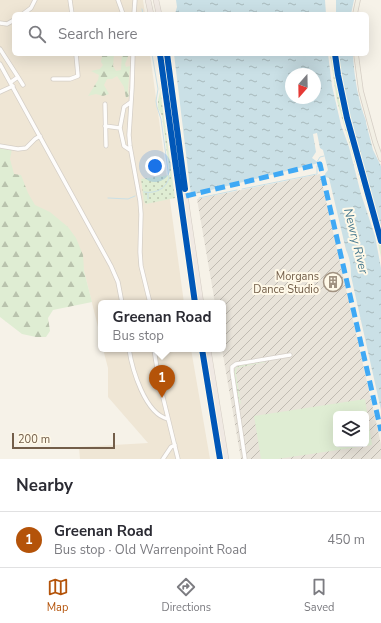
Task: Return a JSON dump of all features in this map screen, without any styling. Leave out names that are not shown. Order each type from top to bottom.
[{"type":"highway","points":[[148,0],[151,12]]},
{"type":"highway","points":[[156,0],[159,12]]},
{"type":"highway","points":[[160,56],[195,300]]},
{"type":"highway","points":[[167,56],[201,300]]},
{"type":"highway","points":[[202,352],[220,459]]},
{"type":"highway","points":[[208,352],[226,459]]},
{"type":"main road","points":[[355,12],[358,0]]},
{"type":"main road","points":[[356,56],[361,91],[381,159]]},
{"type":"street","points":[[26,12],[31,8],[35,0]]},
{"type":"street","points":[[70,0],[72,12]]},
{"type":"street","points":[[118,0],[122,12]]},
{"type":"street","points":[[134,12],[135,0]]},
{"type":"street","points":[[0,22],[7,24],[12,21]]},
{"type":"street","points":[[0,49],[5,53],[24,85]]},
{"type":"street","points":[[53,79],[68,79],[78,76],[76,56]]},
{"type":"street","points":[[133,56],[129,135],[130,150],[140,201],[141,266],[149,300]]},
{"type":"street","points":[[0,64],[113,272],[118,282],[121,300]]},
{"type":"street","points":[[0,92],[12,84],[18,77]]},
{"type":"street","points":[[130,150],[124,146],[120,128],[124,107],[131,102]]},
{"type":"street","points":[[105,104],[106,146]]},
{"type":"street","points":[[105,126],[120,128]]},
{"type":"street","points":[[0,146],[18,149],[26,148],[40,136]]},
{"type":"street","points":[[130,352],[141,390],[147,401],[160,415],[168,419]]},
{"type":"street","points":[[154,352],[157,371],[178,459]]},
{"type":"street","points":[[245,459],[232,367],[236,364],[290,355]]},
{"type":"street","points":[[163,459],[171,447],[175,445]]},
{"type":"shaded area","points":[[0,0],[143,0],[145,12],[12,12],[12,56],[150,56],[184,300],[98,300],[98,327],[82,263],[0,170]]},
{"type":"shaded area","points":[[320,174],[381,444],[381,459],[241,459],[223,352],[226,352],[226,300],[214,300],[197,199]]},
{"type":"shaded area","points":[[104,352],[192,352],[210,459],[80,459],[79,447],[148,443],[108,397],[108,368]]},
{"type":"green space","points":[[102,56],[114,56],[113,66],[116,71],[121,70],[122,56],[128,56],[125,64],[126,67],[130,66],[129,96],[126,98],[124,87],[117,76],[112,79],[107,79],[104,85],[109,94],[103,96],[96,94],[88,96],[98,80],[99,75],[91,71],[100,69],[103,65],[101,62]]},
{"type":"green space","points":[[161,56],[165,56],[199,300],[197,300]]},
{"type":"green space","points":[[330,56],[334,56],[344,110],[378,233],[381,246],[381,257],[377,239],[337,101]]},
{"type":"green space","points":[[159,81],[175,198],[146,204],[144,202],[141,179],[170,175],[162,116],[158,108],[160,92]]},
{"type":"green space","points":[[0,146],[12,149],[10,159],[14,174],[21,175],[28,193],[35,205],[50,212],[68,227],[76,238],[83,255],[84,271],[92,302],[53,310],[48,318],[50,331],[46,337],[36,337],[22,334],[0,317]]},
{"type":"green space","points":[[204,352],[207,352],[225,459],[221,459]]},
{"type":"green space","points":[[266,362],[237,368],[236,374],[241,404],[239,402],[234,372],[235,369],[239,365]]},
{"type":"green space","points":[[365,399],[367,411],[333,411],[333,447],[358,447],[277,459],[261,459],[254,416]]},
{"type":"green space","points":[[369,425],[372,445],[369,445]]},
{"type":"water","points":[[176,0],[325,0],[326,12],[176,12],[177,7]]},
{"type":"water","points":[[336,0],[354,0],[351,12],[336,12]]},
{"type":"water","name":"Newry River","points":[[174,56],[328,56],[332,86],[341,125],[349,147],[361,194],[375,236],[381,268],[381,410],[351,276],[349,259],[329,178],[325,177],[328,170],[323,150],[320,148],[317,133],[313,134],[316,152],[312,158],[319,163],[191,195]]},
{"type":"water","points":[[338,56],[353,56],[355,80],[363,113],[373,150],[381,166],[381,231],[344,95]]},
{"type":"waterway","points":[[144,192],[160,190],[168,182],[169,178],[161,119],[156,101],[158,89],[152,56]]},
{"type":"waterway","points":[[317,162],[320,157],[324,156]]},
{"type":"waterway","points":[[242,189],[317,174],[317,166]]},
{"type":"waterway","points":[[199,198],[237,190]]},
{"type":"waterway","points":[[148,193],[148,199]]},
{"type":"waterway","points":[[108,198],[128,199],[135,196]]},
{"type":"marked path","points":[[186,196],[320,164],[381,431]]},
{"type":"cycle path","points":[[160,56],[195,300]]},
{"type":"cycle path","points":[[167,56],[185,189]]},
{"type":"cycle path","points":[[335,56],[347,118],[381,241]]},
{"type":"cycle path","points":[[202,352],[220,459]]},
{"type":"place","name":"Morgans Dance Studio","points":[[333,282]]},
{"type":"place","name":"Greenan Road","points":[[162,398]]}]
